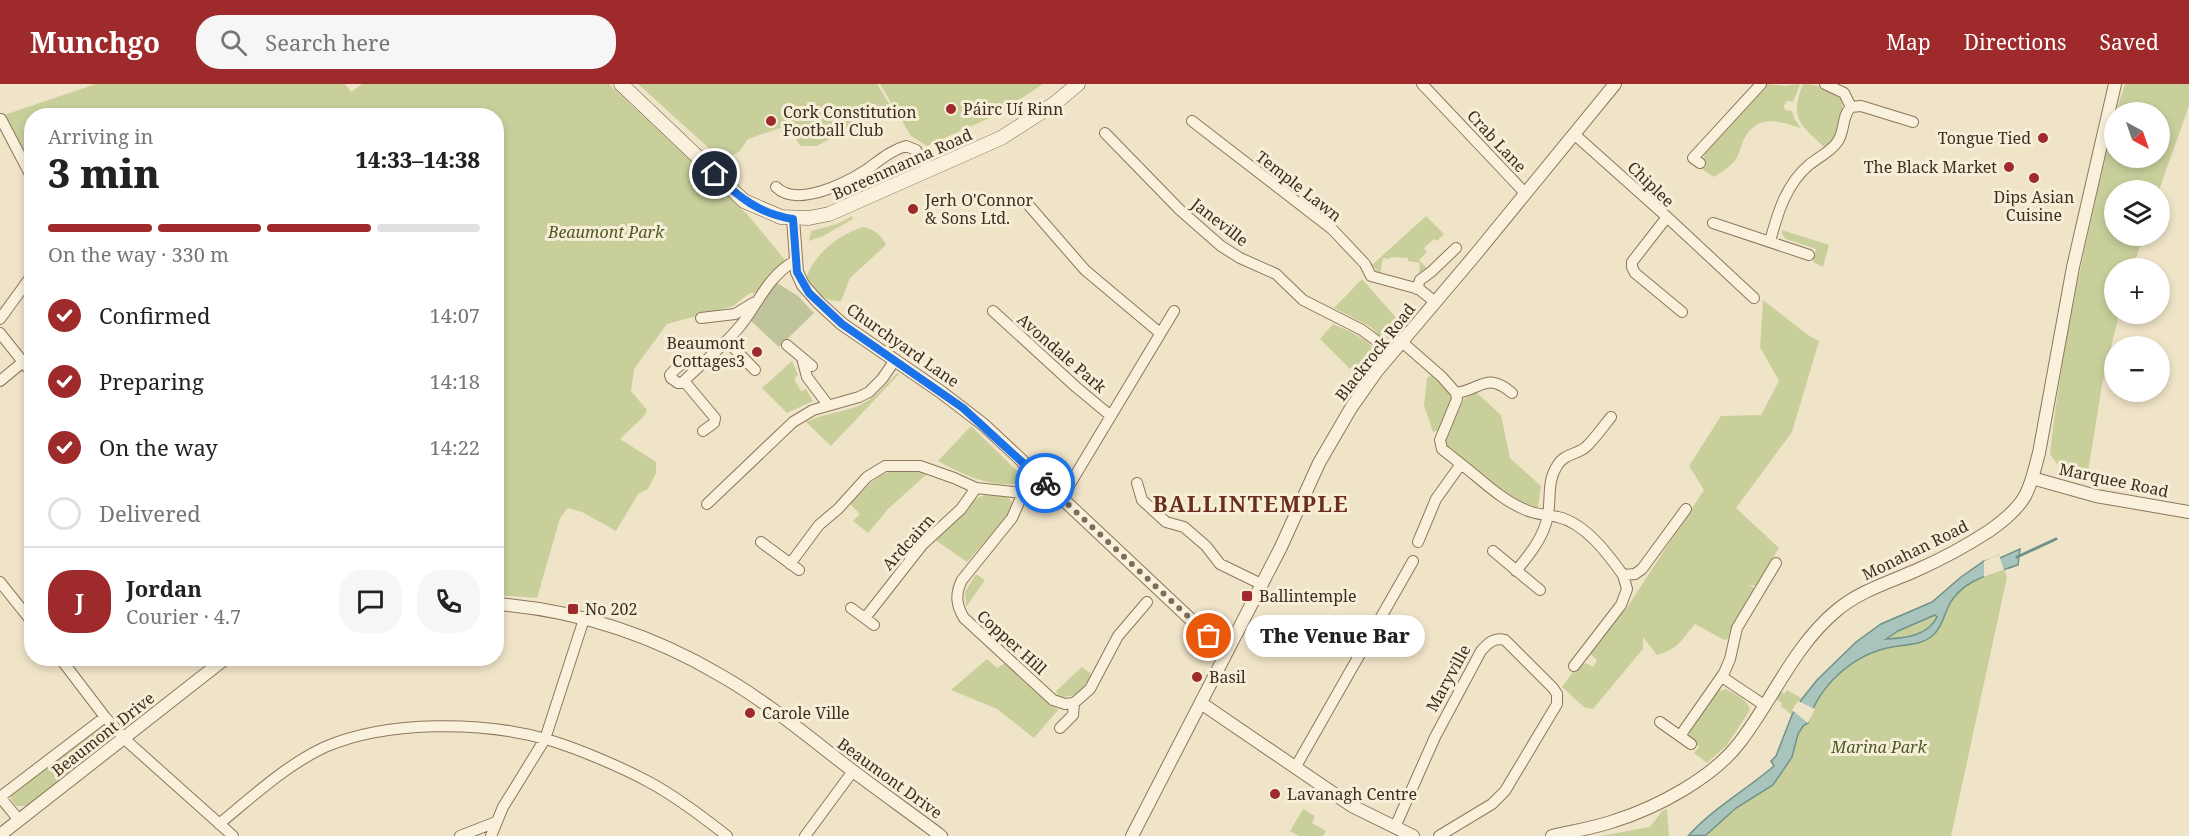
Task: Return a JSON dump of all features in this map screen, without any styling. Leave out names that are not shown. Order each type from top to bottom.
[{"type":"main road","points":[[621,84],[744,201],[772,214],[793,219]]},
{"type":"main road","name":"Boreenmanna Road","points":[[793,219],[829,214],[961,156],[1011,132],[1054,104],[1078,84]]},
{"type":"street","name":"Crab Lane","points":[[1422,84],[1525,193]]},
{"type":"street","name":"Blackrock Road","points":[[1132,836],[1262,584],[1332,439],[1357,397],[1615,84]]},
{"type":"street","points":[[1700,163],[1693,158],[1761,84]]},
{"type":"street","points":[[1825,84],[1844,93],[1851,107]]},
{"type":"street","name":"Monahan Road","points":[[1552,836],[1618,820],[1690,785],[1715,766],[1739,743],[1798,652],[1818,627],[1835,612],[1864,593],[1973,542],[2012,512],[2024,497],[2032,478],[2042,440],[2062,319],[2115,84]]},
{"type":"street","points":[[1770,241],[1789,188],[1802,172],[1837,143],[1843,131],[1846,114],[1851,107],[1861,106],[1913,122]]},
{"type":"street","points":[[1,119],[24,163]]},
{"type":"street","name":"Temple Lawn","points":[[1192,121],[1332,229],[1365,264],[1371,276],[1417,289],[1435,302]]},
{"type":"street","name":"Janeville","points":[[1105,133],[1180,210],[1216,242],[1240,258],[1276,274],[1303,300],[1362,330],[1393,353]]},
{"type":"street","name":"Chiplee","points":[[1574,134],[1667,217],[1632,262],[1632,267],[1635,273],[1682,312]]},
{"type":"street","points":[[776,187],[792,195],[822,191],[859,174],[894,150],[906,146],[916,150],[929,169]]},
{"type":"street","points":[[1025,201],[1086,271],[1160,333]]},
{"type":"street","points":[[1667,217],[1754,298]]},
{"type":"street","name":"Churchyard Lane","points":[[793,219],[798,277],[818,302],[842,324],[963,408],[1202,630],[1228,649]]},
{"type":"street","points":[[1713,223],[1809,255]]},
{"type":"street","points":[[1417,289],[1420,279],[1431,272],[1456,248]]},
{"type":"street","points":[[703,364],[694,360],[688,361],[674,370],[670,375],[671,378],[678,383],[684,381],[703,364],[728,341],[774,278],[785,266],[795,261]]},
{"type":"street","points":[[0,319],[24,285]]},
{"type":"street","points":[[701,318],[735,314],[756,302]]},
{"type":"street","name":"Avondale Park","points":[[993,311],[1111,416]]},
{"type":"street","name":"Avondale Park","points":[[1061,499],[1174,311]]},
{"type":"street","points":[[0,333],[23,362],[0,381]]},
{"type":"street","points":[[728,341],[755,370]]},
{"type":"street","points":[[1402,342],[1456,393],[1457,399],[1440,440],[1442,449],[1509,501],[1530,512],[1568,521],[1594,539],[1605,550],[1623,576],[1627,589],[1621,605],[1574,666]]},
{"type":"street","points":[[787,345],[812,366]]},
{"type":"street","points":[[802,358],[807,377],[828,405]]},
{"type":"street","points":[[706,504],[793,422],[813,410],[869,392],[882,379],[895,360]]},
{"type":"street","points":[[684,381],[715,418],[714,423],[703,431]]},
{"type":"street","points":[[1456,393],[1488,382],[1501,383],[1512,393]]},
{"type":"street","points":[[1516,571],[1536,547],[1548,515],[1550,481],[1557,465],[1565,457],[1587,446],[1611,417]]},
{"type":"street","points":[[1418,542],[1422,520],[1461,464]]},
{"type":"street","points":[[761,542],[794,567],[819,525],[838,509],[867,477],[885,466],[920,465],[976,488],[1023,493]]},
{"type":"street","name":"Copper Hill","points":[[1036,475],[1023,493],[1012,518],[962,580],[958,589],[958,605],[966,621],[1053,700],[1065,704],[1074,703]]},
{"type":"street","name":"Marquee Road","points":[[2032,478],[2096,496],[2189,512]]},
{"type":"street","points":[[1137,483],[1142,500],[1166,522],[1184,526],[1206,546],[1220,564],[1262,584]]},
{"type":"street","name":"Ardcairn","points":[[851,608],[870,621],[920,548],[962,508],[976,488]]},
{"type":"street","points":[[1623,576],[1635,574],[1642,569],[1686,509]]},
{"type":"street","points":[[1493,551],[1540,590]]},
{"type":"street","points":[[1295,768],[1413,561]]},
{"type":"street","points":[[1680,736],[1722,677],[1730,659],[1737,628],[1776,563]]},
{"type":"street","points":[[0,582],[24,612]]},
{"type":"street","points":[[1060,728],[1072,715],[1074,703],[1090,689],[1118,636],[1147,602]]},
{"type":"street","name":"Beaumont Drive","points":[[504,604],[528,606],[584,619],[653,642],[722,675],[941,836]]},
{"type":"street","points":[[491,836],[510,794],[545,739],[584,619]]},
{"type":"street","name":"Maryville","points":[[1395,827],[1443,720],[1481,651],[1491,641],[1505,640],[1553,688],[1557,694],[1557,704],[1505,791],[1492,804],[1439,836]]},
{"type":"street","points":[[1582,655],[1593,662]]},
{"type":"street","points":[[66,666],[105,717],[124,737],[233,836]]},
{"type":"street","name":"Beaumont Drive","points":[[0,835],[216,666]]},
{"type":"street","points":[[1722,677],[1764,705]]},
{"type":"street","points":[[1201,703],[1352,806],[1413,836]]},
{"type":"street","points":[[19,820],[0,797],[105,717]]},
{"type":"street","points":[[1660,722],[1691,744]]},
{"type":"street","points":[[219,824],[301,760],[325,747],[368,733],[427,727],[500,731],[545,739],[652,783],[728,836]]},
{"type":"street","points":[[805,836],[853,771]]},
{"type":"street","points":[[460,836],[496,822]]},
{"type":"green space","name":"Beaumont Park","points":[[96,84],[345,84],[351,92],[362,84],[609,84],[748,215],[785,260],[758,293],[750,293],[733,306],[667,324],[634,369],[631,391],[647,410],[644,416],[620,439],[656,462],[656,473],[648,489],[638,494],[616,531],[582,512],[568,508],[560,518],[537,598],[504,596],[504,108],[25,108]]},
{"type":"green space","name":"Cork Constitution Football Club","points":[[638,84],[877,84],[890,105],[817,146],[801,146],[786,126],[748,139],[739,152],[723,161]]},
{"type":"green space","name":"Páirc Uí Rinn","points":[[880,84],[1043,84],[996,115],[927,146],[911,136]]},
{"type":"green space","points":[[1767,84],[1785,86],[1800,84],[1793,102],[1787,101],[1784,106],[1785,110],[1792,111],[1801,128],[1769,121],[1761,123],[1749,132],[1737,158],[1726,169],[1714,177],[1700,168],[1705,162],[1706,149]]},
{"type":"green space","points":[[1803,84],[1823,88],[1842,98],[1839,125],[1825,148],[1799,120],[1797,106]]},
{"type":"green space","points":[[2125,84],[2189,84],[2189,106],[2170,159],[2170,102],[2119,102]]},
{"type":"green space","name":"Beaumont Park","points":[[24,108],[24,154],[1,116]]},
{"type":"green space","points":[[2104,164],[2104,168],[2167,168],[2163,180],[2104,180],[2104,246],[2140,246],[2136,258],[2104,258],[2104,324],[2117,324],[2114,336],[2104,336],[2104,377],[2086,484],[2065,472],[2050,454],[2069,326]]},
{"type":"green space","points":[[852,216],[853,219],[809,241],[811,231],[837,224]]},
{"type":"green space","points":[[1426,216],[1444,234],[1424,248],[1427,252],[1419,260],[1429,270],[1419,273],[1420,263],[1408,261],[1408,258],[1391,257],[1390,259],[1383,258],[1380,274],[1372,265]]},
{"type":"green space","points":[[863,227],[877,233],[886,245],[850,278],[841,301],[820,296],[806,279],[815,261],[828,246]]},
{"type":"green space","points":[[1782,230],[1829,245],[1823,267],[1813,262],[1816,249],[1786,239]]},
{"type":"green space","points":[[1362,279],[1404,327],[1392,340],[1381,337],[1371,327],[1334,308]]},
{"type":"green space","points":[[777,283],[798,296],[814,313],[779,347],[749,319]]},
{"type":"green space","points":[[1763,300],[1819,341],[1792,432],[1736,508],[1779,548],[1756,586],[1748,585],[1755,588],[1728,639],[1724,640],[1695,624],[1675,647],[1657,655],[1643,637],[1643,649],[1593,709],[1584,707],[1562,687],[1578,667],[1586,663],[1593,667],[1597,660],[1589,653],[1622,611],[1624,612],[1704,490],[1689,466],[1721,416],[1761,415],[1779,381],[1760,347]]},
{"type":"green space","points":[[1333,324],[1366,341],[1375,351],[1374,363],[1361,380],[1320,339]]},
{"type":"green space","points":[[792,361],[798,375],[794,379],[801,391],[806,389],[813,401],[787,413],[762,388]]},
{"type":"green space","points":[[897,373],[899,374],[831,446],[806,422],[862,404],[877,394]]},
{"type":"green space","points":[[1431,375],[1449,392],[1452,400],[1442,429],[1433,432],[1424,405],[1427,378]]},
{"type":"green space","points":[[1475,391],[1501,415],[1510,458],[1541,486],[1538,507],[1517,500],[1447,447],[1445,439],[1464,399]]},
{"type":"green space","points":[[971,426],[1023,477],[1023,481],[1013,484],[991,483],[968,476],[938,461]]},
{"type":"green space","points":[[908,469],[928,473],[888,509],[868,533],[853,521],[860,514],[850,504],[875,479],[889,472]]},
{"type":"green space","points":[[985,495],[1006,496],[1011,501],[1012,507],[1009,515],[967,562],[934,539],[977,498]]},
{"type":"green space","name":"Marina Park","points":[[1999,554],[2007,577],[1951,836],[1688,836],[1719,808],[1775,766],[1771,761],[1776,756],[1792,715],[1775,698],[1780,691],[1784,694],[1787,690],[1803,699],[1817,680],[1856,642],[1881,624],[1932,602],[1961,577]]},
{"type":"green space","points":[[976,574],[985,580],[966,607],[965,592]]},
{"type":"green space","points":[[987,659],[997,668],[1005,663],[1058,710],[1034,738],[997,709],[951,690]]},
{"type":"green space","points":[[1082,667],[1093,675],[1087,684],[1074,695],[1058,696],[1056,691]]},
{"type":"green space","points":[[1718,689],[1720,691],[1726,689],[1737,695],[1747,703],[1750,710],[1727,745],[1707,763],[1694,753],[1699,747],[1689,737]]},
{"type":"green space","points":[[100,727],[107,733],[106,742],[27,806],[16,806],[11,795]]},
{"type":"green space","points":[[1303,809],[1315,816],[1312,823],[1326,831],[1323,836],[1299,836],[1290,831]]},
{"type":"green space","points":[[1667,809],[1669,836],[1600,836],[1650,827],[1662,811]]},
{"type":"water","points":[[2020,549],[2018,565],[1988,575],[1962,589],[1949,605],[1940,626],[1931,637],[1917,643],[1878,651],[1851,664],[1839,674],[1820,696],[1808,723],[1798,734],[1792,757],[1773,785],[1736,808],[1706,835],[1688,836],[1708,817],[1774,766],[1771,761],[1776,756],[1792,715],[1802,699],[1817,680],[1856,642],[1881,624],[1932,602],[1984,561],[2000,558]],"holes":[[[1935,615],[1937,617],[1922,632],[1908,637],[1886,639],[1898,631]]]},
{"type":"pier","points":[[1999,555],[2004,570],[1984,577],[1984,561]]},
{"type":"pier","points":[[1798,701],[1815,709],[1808,723],[1792,710]]},
{"type":"waterway","points":[[2017,557],[2056,539]]},
{"type":"way so far","points":[[1045,483],[1209,636]]},
{"type":"place","name":"Páirc Uí Rinn","points":[[951,109]]},
{"type":"place","name":"Cork Constitution Football Club","points":[[771,121]]},
{"type":"place","name":"Tongue Tied","points":[[2043,138]]},
{"type":"place","name":"The Black Market","points":[[2009,167]]},
{"type":"place","name":"Dips Asian Cuisine","points":[[2034,178]]},
{"type":"place","name":"Jerh O'Connor & Sons Ltd.","points":[[913,209]]},
{"type":"place","name":"Beaumont Cottages3","points":[[757,352]]},
{"type":"place","name":"Ballintemple","points":[[1247,596]]},
{"type":"place","name":"No 202","points":[[573,609]]},
{"type":"place","name":"The Venue Bar","points":[[1209,636]]},
{"type":"place","name":"Basil","points":[[1197,677]]},
{"type":"place","name":"Carole Ville","points":[[750,713]]},
{"type":"place","name":"Lavanagh Centre","points":[[1275,794]]},
{"type":"district","name":"BALLINTEMPLE","points":[[1251,503]]},
{"type":"route","points":[[715,174],[744,201],[772,214],[793,219],[798,277],[818,302],[842,324],[963,408],[1045,483]]}]
